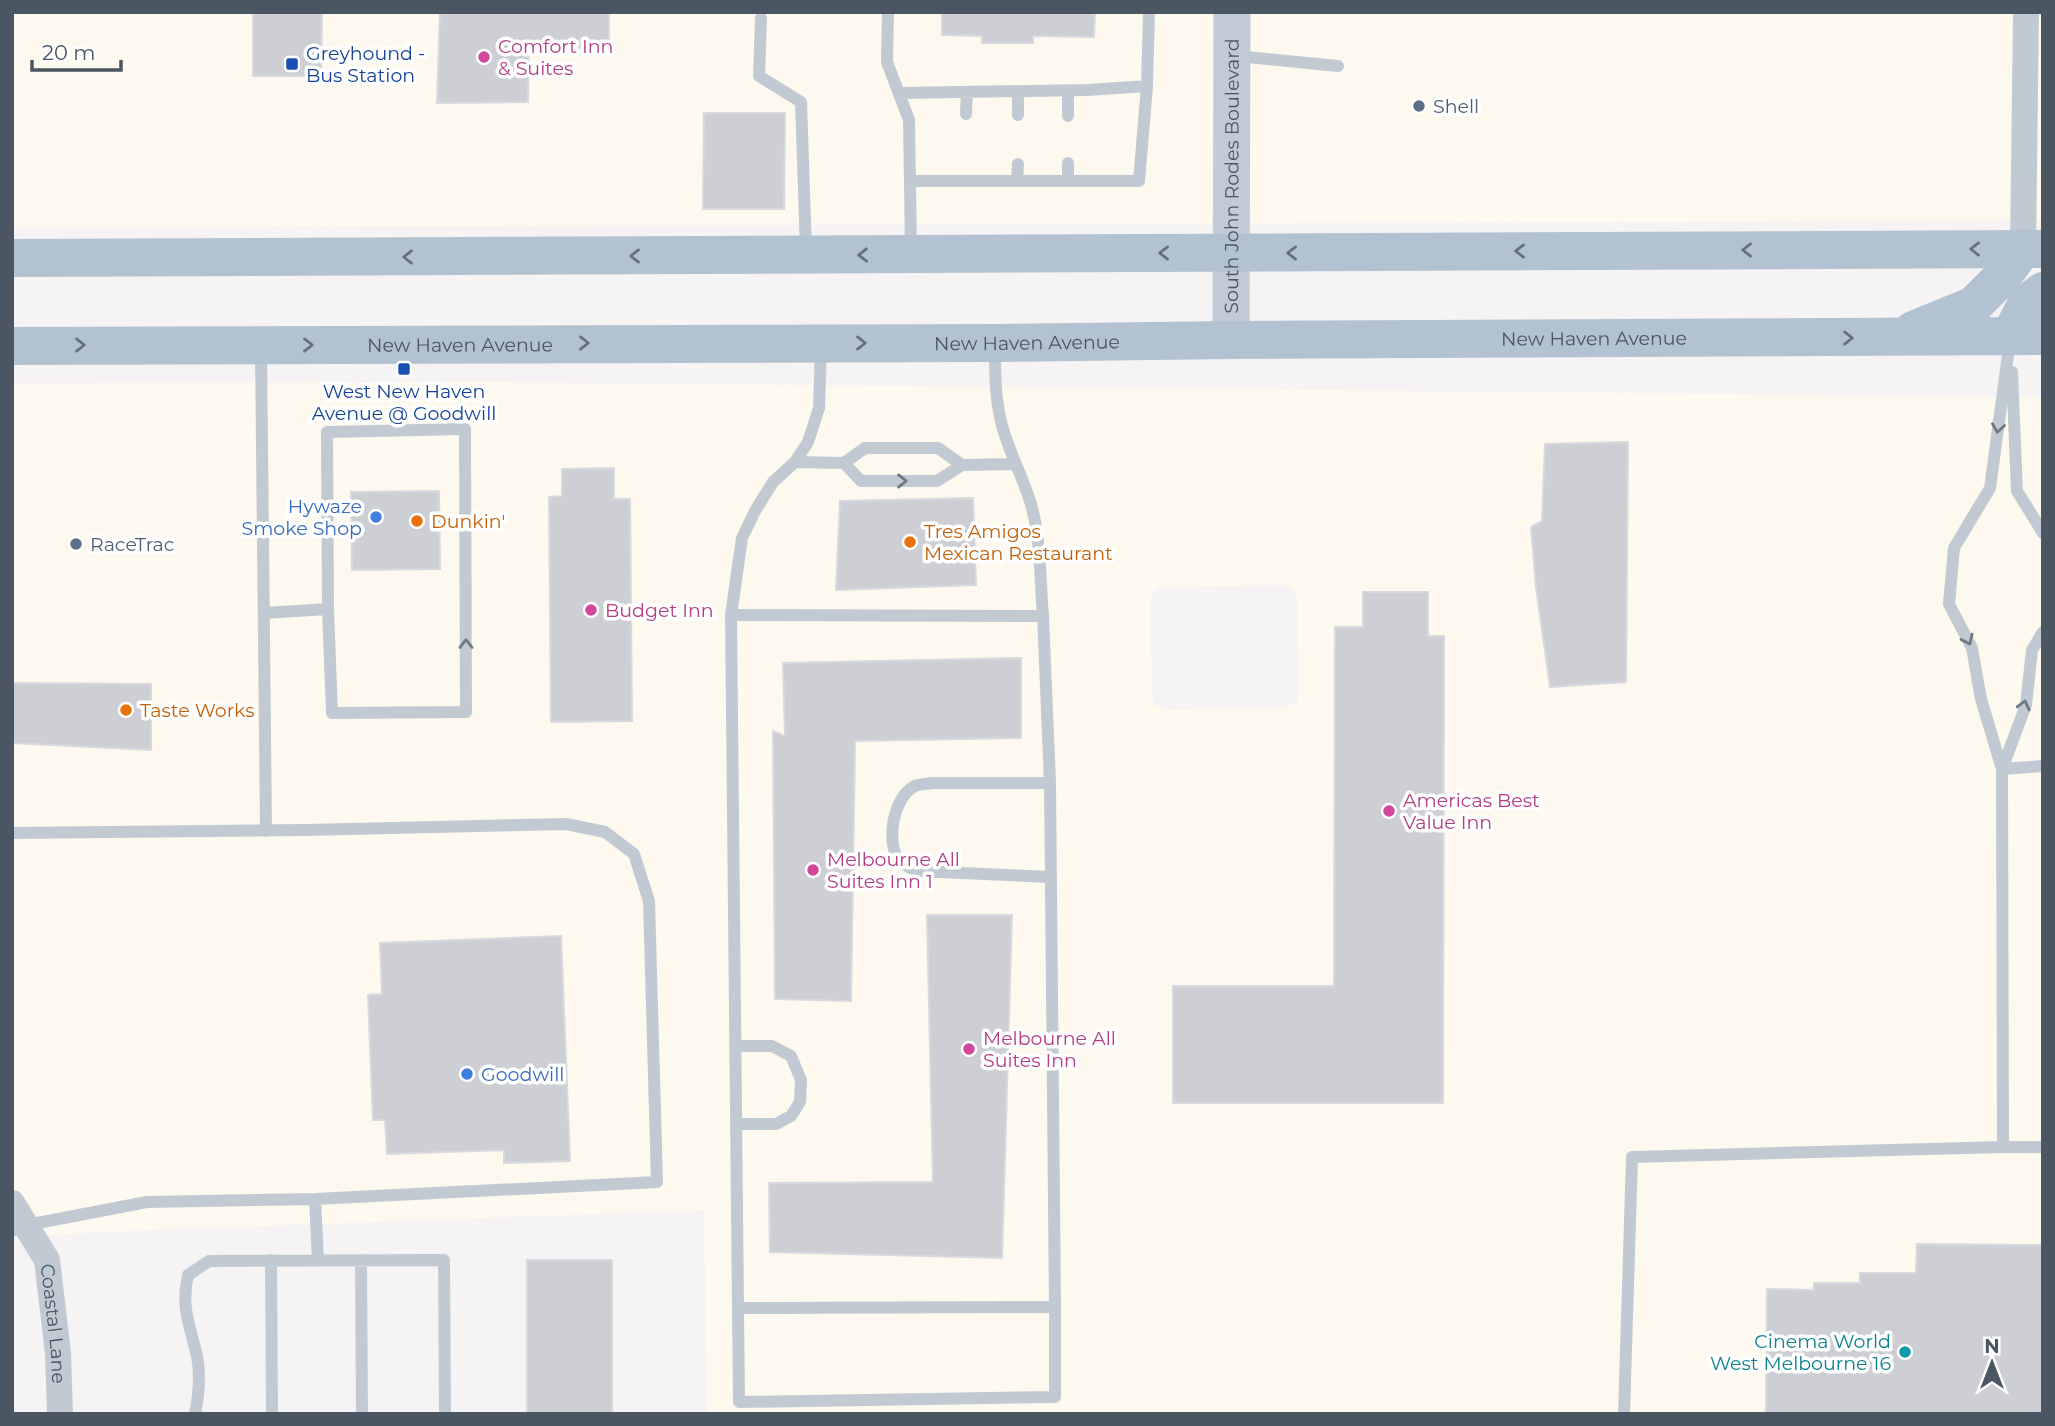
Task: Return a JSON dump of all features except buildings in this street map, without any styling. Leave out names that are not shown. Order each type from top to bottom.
[{"type":"main road","name":"South John Rodes Boulevard","points":[[1231,340],[1232,12]]},
{"type":"main road","points":[[12,258],[2033,249]]},
{"type":"main road","points":[[1895,337],[1974,304],[2033,249]]},
{"type":"main road","points":[[2026,336],[2027,303],[2043,291]]},
{"type":"main road","name":"New Haven Avenue","points":[[12,346],[2026,336]]},
{"type":"street","points":[[2026,12],[2033,249]]},
{"type":"street","name":"Coastal Lane","points":[[12,1203],[20,1228],[47,1259],[58,1353],[60,1414]]},
{"type":"lane","points":[[888,12],[887,62],[909,120],[911,255]]},
{"type":"lane","points":[[910,181],[1139,181],[1147,86],[1149,12]]},
{"type":"lane","points":[[761,18],[759,76],[801,102],[807,256]]},
{"type":"lane","points":[[1232,55],[1338,66]]},
{"type":"lane","points":[[899,93],[1018,92],[1147,86]]},
{"type":"lane","points":[[1068,90],[1068,116]]},
{"type":"lane","points":[[966,114],[967,92]]},
{"type":"lane","points":[[1018,92],[1018,116]]},
{"type":"lane","points":[[1068,163],[1068,181]]},
{"type":"lane","points":[[1017,181],[1018,164]]},
{"type":"lane","points":[[965,165],[965,181]]},
{"type":"lane","points":[[2026,336],[2017,491],[2043,533]]},
{"type":"lane","points":[[2003,1147],[2002,769],[1981,699],[1972,648],[1949,604],[1954,548],[1990,488],[2026,336]]},
{"type":"lane","points":[[821,343],[819,408],[808,442],[794,462],[773,482],[742,538],[731,615],[739,1402],[1055,1397],[1050,783],[1042,616],[1033,511],[1000,417],[995,343]]},
{"type":"lane","points":[[261,345],[266,831]]},
{"type":"lane","points":[[465,429],[466,712],[332,713],[328,609],[327,432],[465,429]]},
{"type":"lane","points":[[794,462],[844,463],[865,448],[938,447],[962,465]]},
{"type":"lane","points":[[844,463],[861,481],[937,481],[962,465],[1016,464]]},
{"type":"lane","points":[[264,612],[328,609]]},
{"type":"lane","points":[[731,615],[1042,616]]},
{"type":"lane","points":[[2002,769],[2026,705],[2032,650],[2043,632]]},
{"type":"lane","points":[[2002,769],[2043,766]]},
{"type":"lane","points":[[1050,783],[916,785],[897,803],[893,840],[897,858],[905,866],[917,871],[1051,877]]},
{"type":"lane","points":[[12,833],[266,831],[566,824],[605,832],[634,853],[649,901],[657,1182],[315,1199],[147,1202],[20,1228]]},
{"type":"lane","points":[[734,1046],[772,1046],[791,1056],[801,1080],[800,1102],[791,1116],[776,1124],[736,1124]]},
{"type":"lane","points":[[1624,1414],[1632,1157],[2043,1147]]},
{"type":"lane","points":[[315,1199],[318,1261]]},
{"type":"lane","points":[[195,1414],[199,1395],[197,1355],[188,1326],[184,1292],[188,1275],[209,1261],[444,1259],[444,1414]]},
{"type":"lane","points":[[360,1260],[362,1414]]},
{"type":"lane","points":[[271,1261],[272,1414]]},
{"type":"lane","points":[[738,1308],[1055,1307]]},
{"type":"shaded area","points":[[12,12],[1217,12],[1217,224],[12,227]]},
{"type":"shaded area","points":[[1247,12],[2043,12],[2043,221],[1247,223]]},
{"type":"shaded area","points":[[487,382],[2043,397],[2043,1414],[707,1414],[704,1210],[100,1232],[12,1238],[12,383]],"holes":[[[1163,587],[1292,587],[1297,599],[1297,702],[1286,708],[1165,710],[1154,704],[1150,601],[1155,590]]]},
{"type":"place","name":"Comfort Inn & Suites","points":[[484,57]]},
{"type":"place","name":"Greyhound - Bus Station","points":[[292,64]]},
{"type":"place","name":"Shell","points":[[1419,106]]},
{"type":"place","name":"West New Haven Avenue @ Goodwill","points":[[404,369]]},
{"type":"place","name":"Hywaze Smoke Shop","points":[[376,517]]},
{"type":"place","name":"Dunkin'","points":[[417,521]]},
{"type":"place","name":"Tres Amigos Mexican Restaurant","points":[[910,542]]},
{"type":"place","name":"RaceTrac","points":[[76,544]]},
{"type":"place","name":"Budget Inn","points":[[591,610]]},
{"type":"place","name":"Taste Works","points":[[126,710]]},
{"type":"place","name":"Americas Best Value Inn","points":[[1389,811]]},
{"type":"place","name":"Melbourne All Suites Inn 1","points":[[813,870]]},
{"type":"place","name":"Melbourne All Suites Inn","points":[[969,1049]]},
{"type":"place","name":"Goodwill","points":[[467,1074]]},
{"type":"place","name":"Cinema World West Melbourne 16","points":[[1905,1352]]}]
